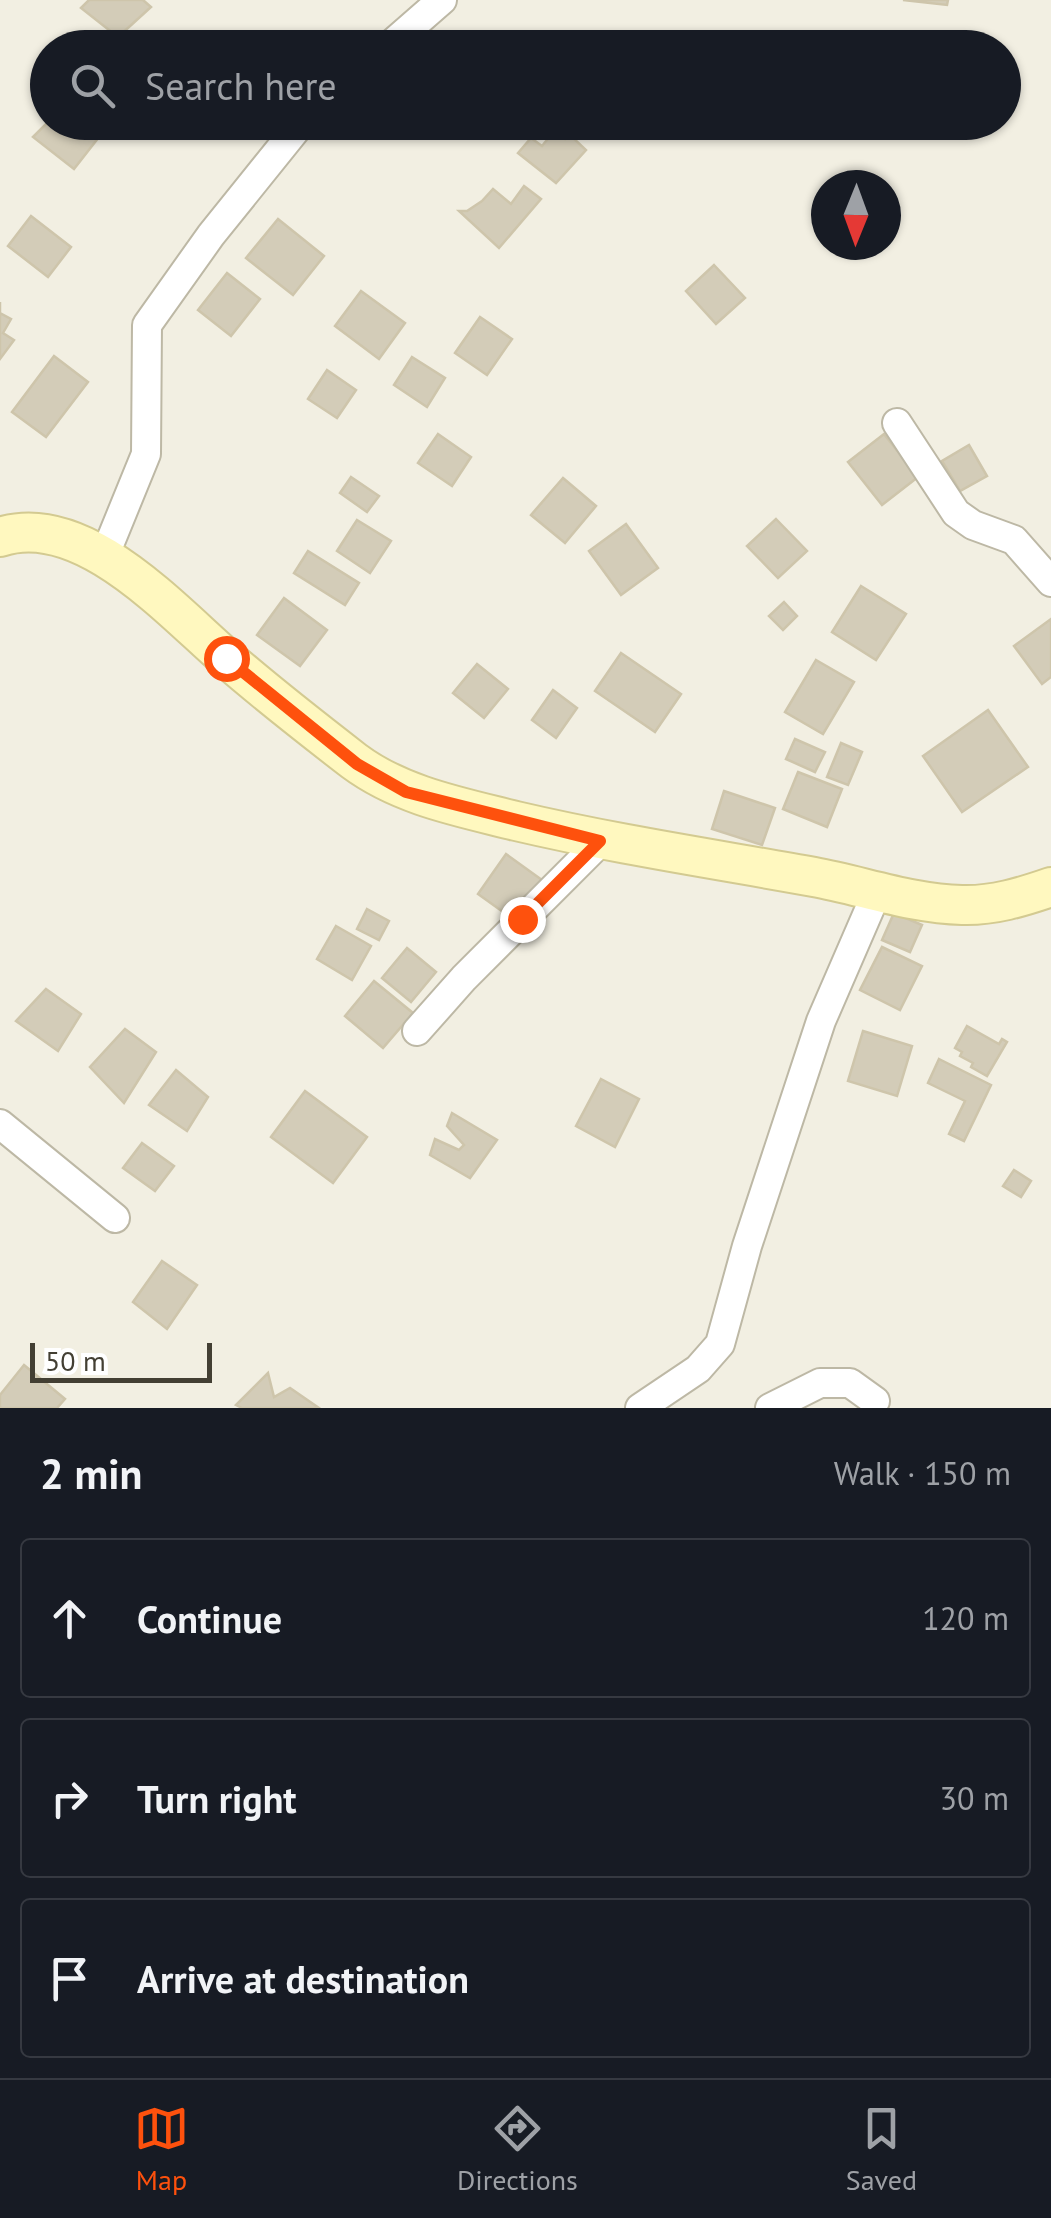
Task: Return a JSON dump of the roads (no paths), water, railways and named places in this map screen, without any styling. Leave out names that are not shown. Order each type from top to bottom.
[{"type":"street","points":[[410,30],[442,0]]},
{"type":"street","points":[[104,558],[146,454],[148,325],[211,235],[288,140]]},
{"type":"street","points":[[897,423],[956,513],[973,525],[1014,540],[1051,582]]},
{"type":"street","points":[[0,537],[14,532],[42,532],[70,540],[104,558],[151,588],[226,658],[357,764],[406,792],[600,841],[964,905],[1011,900],[1051,887]]},
{"type":"street","points":[[417,1031],[600,841]]},
{"type":"street","points":[[640,1408],[698,1369],[720,1344],[747,1246],[821,1020],[877,892]]},
{"type":"street","points":[[0,1124],[116,1218]]},
{"type":"street","points":[[770,1408],[820,1382],[850,1383],[875,1401]]}]
